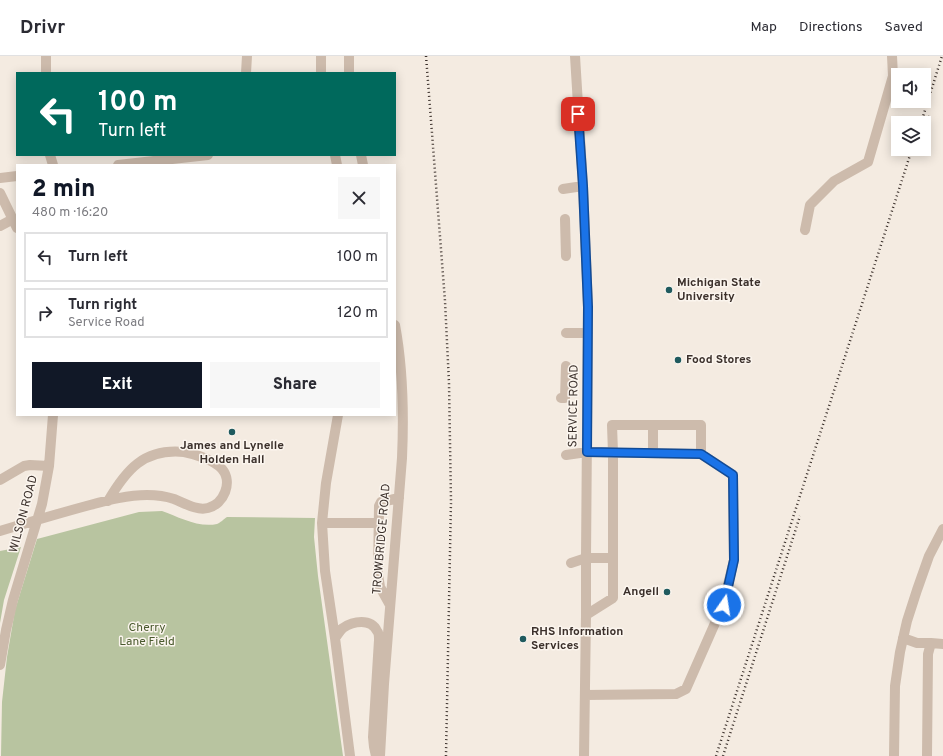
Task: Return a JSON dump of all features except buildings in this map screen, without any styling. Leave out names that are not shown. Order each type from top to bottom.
[{"type":"street","points":[[46,56],[46,72]]},
{"type":"street","points":[[246,72],[247,56]]},
{"type":"street","points":[[320,56],[321,72]]},
{"type":"street","points":[[349,56],[349,72]]},
{"type":"street","name":"SERVICE ROAD","points":[[575,56],[583,186],[588,307],[584,756]]},
{"type":"street","points":[[805,230],[810,205],[834,181],[868,162],[893,76],[892,56]]},
{"type":"street","points":[[136,164],[190,161],[203,156]]},
{"type":"street","points":[[0,178],[16,176]]},
{"type":"street","points":[[563,189],[583,186]]},
{"type":"street","points":[[0,193],[15,224],[0,226]]},
{"type":"street","points":[[565,219],[566,256]]},
{"type":"street","name":"TROWBRIDGE ROAD","points":[[380,756],[384,684],[404,424],[402,384],[396,330]]},
{"type":"street","points":[[566,333],[588,333]]},
{"type":"street","points":[[561,398],[565,398],[566,366]]},
{"type":"street","name":"WILSON ROAD","points":[[0,665],[13,600],[42,504],[49,466],[53,416]]},
{"type":"street","points":[[338,416],[326,483],[322,523],[325,571],[350,756]]},
{"type":"street","points":[[586,614],[612,598],[612,425],[701,425],[701,454]]},
{"type":"street","points":[[652,454],[653,425]]},
{"type":"street","points":[[0,531],[58,514],[133,496],[162,496],[199,508],[209,508],[215,506],[220,501],[227,487],[226,480],[221,469],[203,458],[185,452],[165,452],[143,459],[135,464],[117,485],[108,501]]},
{"type":"street","points":[[566,455],[587,452],[701,454],[733,475],[734,560],[724,605],[686,689],[676,694],[585,695]]},
{"type":"street","points":[[0,480],[24,466],[49,466]]},
{"type":"street","points":[[390,605],[380,587],[378,574],[379,506],[381,502],[399,498]]},
{"type":"street","points":[[322,523],[378,523]]},
{"type":"street","points":[[894,756],[895,686],[903,638],[907,621],[929,556],[943,529]]},
{"type":"street","points":[[571,564],[586,558],[613,558]]},
{"type":"street","points":[[335,638],[343,628],[353,623],[363,622],[373,625],[378,631],[379,640],[373,737],[376,756]]},
{"type":"street","points":[[903,638],[917,643],[943,644]]},
{"type":"street","points":[[927,756],[928,654],[931,644]]},
{"type":"green space","name":"Cherry Lane Field","points":[[162,511],[189,521],[210,525],[217,524],[227,517],[315,518],[314,537],[318,576],[343,756],[1,756],[2,702],[7,657],[15,610],[37,539],[139,512]]},
{"type":"green space","points":[[21,547],[4,600],[0,623],[0,551]]},
{"type":"railway","points":[[426,56],[445,301],[449,383],[451,501],[446,756]]},
{"type":"railway","points":[[923,116],[942,56]]},
{"type":"railway","points":[[716,756],[910,156]]},
{"type":"railway","points":[[723,756],[800,516]]},
{"type":"place","name":"Michigan State University","points":[[669,290]]},
{"type":"place","name":"Food Stores","points":[[678,360]]},
{"type":"place","name":"James and Lynelle Holden Hall","points":[[232,432]]},
{"type":"place","name":"Angell","points":[[667,592]]},
{"type":"place","name":"RHS Information Services","points":[[523,639]]},
{"type":"route","points":[[578,114],[583,186],[588,307],[587,452],[701,454],[733,475],[734,560],[724,605]]}]
